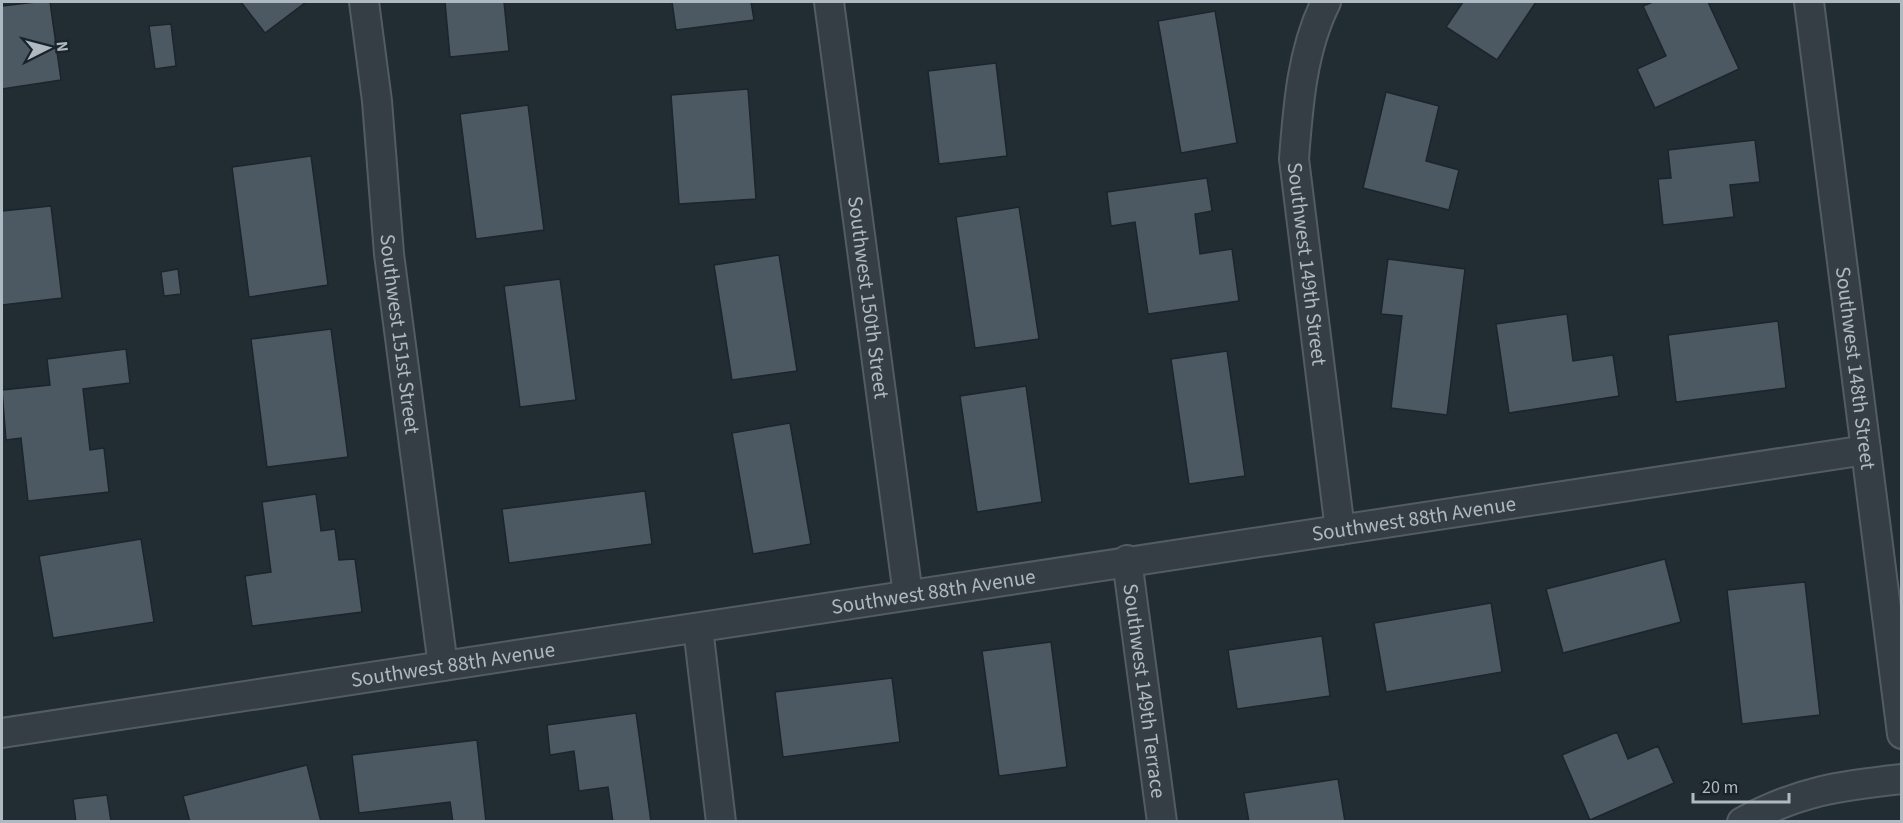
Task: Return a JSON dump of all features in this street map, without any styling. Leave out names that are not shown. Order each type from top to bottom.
[{"type":"street","name":"Southwest 151st Street","points":[[364,2],[377,101],[389,254],[443,666]]},
{"type":"street","name":"Southwest 150th Street","points":[[829,2],[908,595]]},
{"type":"street","name":"Southwest 149th Street","points":[[1326,2],[1319,16],[1306,60],[1298,108],[1294,159],[1340,530]]},
{"type":"street","name":"Southwest 148th Street","points":[[1809,2],[1866,450],[1896,639],[1902,734]]},
{"type":"street","name":"Southwest 88th Avenue","points":[[2,733],[698,628],[1127,560],[1866,450]]},
{"type":"street","name":"Southwest 149th Terrace","points":[[1127,560],[1162,822]]},
{"type":"street","points":[[698,628],[721,822]]},
{"type":"street","points":[[1742,822],[1796,796],[1824,789],[1902,778]]},
{"type":"building","points":[[50,2],[61,80],[2,89],[2,6]]},
{"type":"building","points":[[241,2],[306,2],[265,33]]},
{"type":"building","points":[[445,2],[504,2],[509,51],[450,57]]},
{"type":"building","points":[[672,2],[751,2],[754,20],[676,30]]},
{"type":"building","points":[[1463,2],[1536,2],[1497,60],[1446,27]]},
{"type":"building","points":[[1653,2],[1708,2],[1739,69],[1655,108],[1637,69],[1666,56],[1643,6]]},
{"type":"building","points":[[1215,11],[1237,143],[1181,153],[1158,21]]},
{"type":"building","points":[[171,24],[176,66],[155,69],[149,26]]},
{"type":"building","points":[[996,63],[1007,156],[939,164],[928,71]]},
{"type":"building","points":[[748,89],[756,199],[679,204],[671,95]]},
{"type":"building","points":[[1386,92],[1439,106],[1426,161],[1459,170],[1449,210],[1363,188]]},
{"type":"building","points":[[528,105],[544,230],[476,239],[460,114]]},
{"type":"building","points":[[1755,140],[1760,182],[1730,185],[1734,217],[1663,225],[1658,179],[1671,178],[1668,150]]},
{"type":"building","points":[[311,156],[328,285],[249,297],[232,167]]},
{"type":"building","points":[[1207,178],[1212,211],[1195,214],[1200,254],[1232,249],[1239,301],[1148,314],[1135,222],[1111,226],[1107,192]]},
{"type":"building","points":[[51,206],[62,298],[2,305],[2,211]]},
{"type":"building","points":[[1019,207],[1039,339],[975,348],[956,217]]},
{"type":"building","points":[[779,255],[797,371],[732,380],[714,265]]},
{"type":"building","points":[[1388,259],[1465,269],[1447,415],[1391,408],[1402,316],[1381,314]]},
{"type":"building","points":[[178,269],[181,294],[164,296],[161,272]]},
{"type":"building","points":[[560,279],[576,400],[520,407],[504,286]]},
{"type":"building","points":[[1567,314],[1573,361],[1613,355],[1619,396],[1509,413],[1496,324]]},
{"type":"building","points":[[1778,321],[1786,388],[1676,402],[1668,335]]},
{"type":"building","points":[[331,329],[348,457],[267,467],[251,339]]},
{"type":"building","points":[[126,349],[130,383],[83,389],[90,450],[104,448],[109,492],[28,501],[21,438],[6,440],[2,390],[50,385],[47,359]]},
{"type":"building","points":[[1227,351],[1245,476],[1189,484],[1171,359]]},
{"type":"building","points":[[1026,386],[1042,502],[977,512],[960,396]]},
{"type":"building","points":[[790,423],[811,544],[753,554],[732,433]]},
{"type":"building","points":[[645,491],[652,544],[509,563],[502,509]]},
{"type":"building","points":[[316,494],[321,531],[335,529],[339,560],[355,559],[362,612],[252,626],[245,576],[271,572],[262,502]]},
{"type":"building","points":[[141,539],[154,622],[53,638],[39,556]]},
{"type":"building","points":[[1665,559],[1681,622],[1563,653],[1546,589]]},
{"type":"building","points":[[1805,582],[1820,715],[1742,724],[1727,590]]},
{"type":"building","points":[[1491,603],[1502,672],[1386,692],[1374,623]]},
{"type":"building","points":[[1322,636],[1330,696],[1237,709],[1228,650]]},
{"type":"building","points":[[1051,642],[1067,767],[999,776],[982,651]]},
{"type":"building","points":[[892,678],[900,742],[783,757],[775,692]]},
{"type":"building","points":[[636,713],[651,822],[613,822],[608,787],[579,791],[574,751],[550,755],[547,725]]},
{"type":"building","points":[[1617,732],[1628,759],[1658,746],[1674,783],[1590,820],[1562,755]]},
{"type":"building","points":[[477,740],[486,822],[453,822],[450,802],[359,813],[352,755]]},
{"type":"building","points":[[307,765],[321,822],[190,822],[183,796]]},
{"type":"building","points":[[1338,779],[1345,822],[1249,822],[1244,793]]},
{"type":"building","points":[[107,795],[111,822],[76,822],[73,799]]}]
